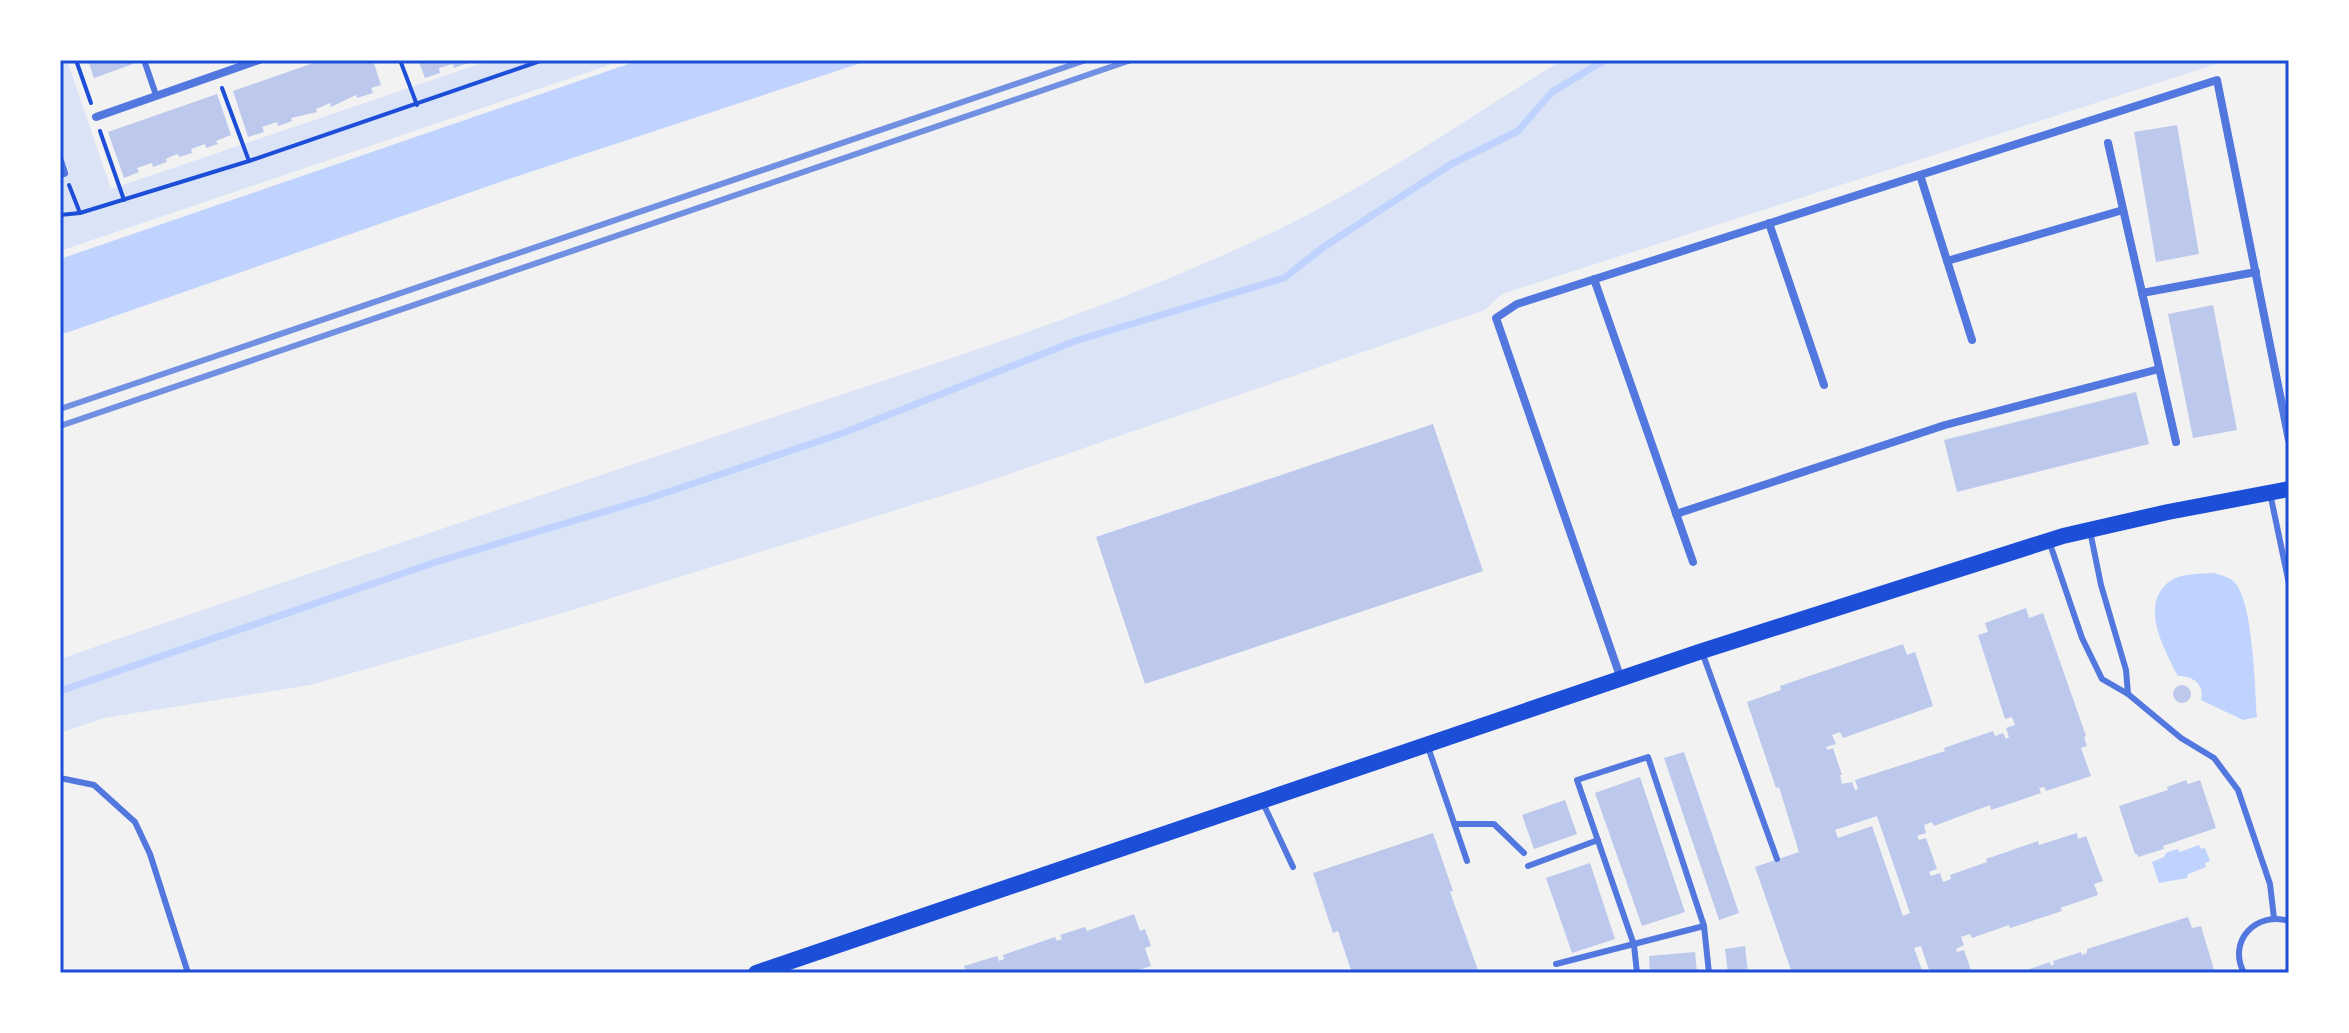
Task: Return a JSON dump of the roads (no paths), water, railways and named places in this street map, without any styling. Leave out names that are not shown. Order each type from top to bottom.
[{"type":"main road","points":[[756,973],[1702,651],[2049,541],[2168,512],[2289,489]]},
{"type":"street","points":[[96,117],[259,60]]},
{"type":"street","points":[[1622,679],[1496,318],[1517,304],[2217,80],[2289,440]]},
{"type":"street","points":[[2108,143],[2176,442]]},
{"type":"street","points":[[60,161],[64,173]]},
{"type":"street","points":[[1920,175],[1972,340]]},
{"type":"street","points":[[1947,261],[2123,210]]},
{"type":"street","points":[[1769,223],[1824,385]]},
{"type":"street","points":[[2142,293],[2256,272]]},
{"type":"street","points":[[1594,279],[1693,562]]},
{"type":"street","points":[[1676,514],[1945,425],[2159,369]]},
{"type":"lane","points":[[144,60],[156,95]]},
{"type":"lane","points":[[2270,493],[2289,584]]},
{"type":"lane","points":[[2090,530],[2101,585],[2126,670],[2128,694]]},
{"type":"lane","points":[[2049,541],[2082,638],[2102,679],[2128,694],[2181,738],[2214,758],[2238,790],[2270,884],[2274,918]]},
{"type":"lane","points":[[1702,651],[1777,859]]},
{"type":"lane","points":[[1427,745],[1467,861]]},
{"type":"lane","points":[[1637,973],[1634,945],[1577,780],[1648,757],[1704,926],[1709,973]]},
{"type":"lane","points":[[60,778],[94,785],[135,822],[150,854],[188,973]]},
{"type":"lane","points":[[1262,801],[1293,867]]},
{"type":"lane","points":[[1455,824],[1494,824],[1524,853]]},
{"type":"lane","points":[[1528,866],[1598,840]]},
{"type":"lane","points":[[2244,973],[2239,946],[2244,935],[2252,926],[2274,918],[2289,921]]},
{"type":"lane","points":[[1556,964],[1704,926]]},
{"type":"water","points":[[640,60],[870,60],[506,180],[60,335],[60,259]]},
{"type":"water","points":[[2214,573],[2232,580],[2242,595],[2252,648],[2257,717],[2243,720],[2201,700],[2197,682],[2178,676],[2157,628],[2156,602],[2170,581],[2185,575]]},
{"type":"water","points":[[2199,845],[2201,849],[2205,848],[2210,861],[2205,863],[2206,867],[2188,874],[2187,878],[2159,883],[2152,862],[2177,849],[2180,852]]},
{"type":"waterway","points":[[60,691],[436,562],[650,498],[843,433],[1075,341],[1284,278],[1325,246],[1453,163],[1518,131],[1552,92],[1605,60]]},
{"type":"railway","points":[[60,409],[1086,60]]},
{"type":"railway","points":[[60,426],[1131,60]]}]
